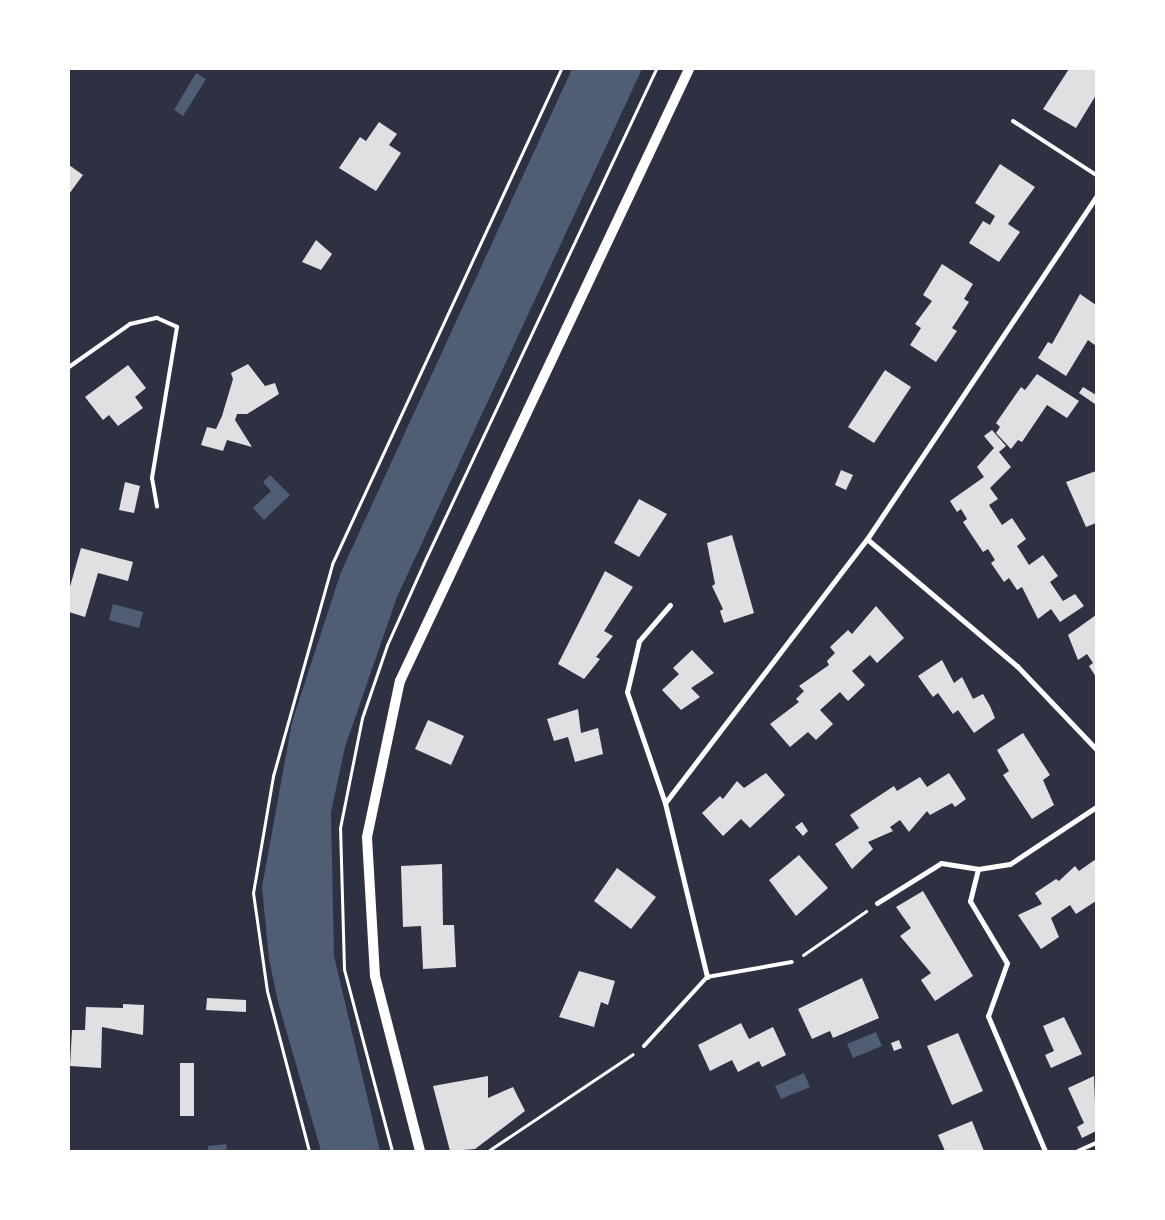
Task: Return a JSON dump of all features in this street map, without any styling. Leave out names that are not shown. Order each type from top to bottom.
[{"type":"main road","points":[[420,1151],[375,976],[367,837],[400,681],[689,69]]},
{"type":"street","points":[[665,803],[867,539],[1096,197]]},
{"type":"street","points":[[867,539],[1017,666],[1096,749]]},
{"type":"street","points":[[670,605],[639,640],[627,692],[665,803],[707,976]]},
{"type":"street","points":[[877,903],[941,863],[978,869],[1010,864],[1096,807]]},
{"type":"street","points":[[978,869],[970,901],[1007,963],[988,1016],[1045,1151]]},
{"type":"lane","points":[[1013,121],[1096,175]]},
{"type":"lane","points":[[69,367],[130,324],[157,318],[176,327],[152,478],[157,507]]},
{"type":"lane","points":[[644,1046],[707,976],[792,962]]},
{"type":"lane","points":[[1078,1151],[1096,1143]]},
{"type":"path","points":[[309,1151],[267,991],[253,893],[273,776],[332,564],[561,69]]},
{"type":"path","points":[[792,962],[877,903]]},
{"type":"path","points":[[488,1151],[644,1046]]},
{"type":"water","points":[[572,69],[642,69],[397,597],[345,747],[331,812],[334,956],[380,1151],[321,1151],[278,1002],[269,959],[262,887],[292,722],[341,572]]},
{"type":"water","points":[[196,73],[206,79],[183,116],[174,110]]},
{"type":"water","points":[[270,475],[290,495],[264,520],[253,508],[271,491],[263,482]]},
{"type":"water","points":[[113,604],[143,612],[139,628],[109,620]]},
{"type":"water","points":[[876,1032],[882,1046],[853,1058],[847,1044]]},
{"type":"water","points":[[804,1073],[810,1087],[781,1099],[775,1086]]},
{"type":"water","points":[[226,1144],[227,1151],[208,1151],[208,1146]]},
{"type":"building","points":[[1069,69],[1096,69],[1096,95],[1076,128],[1043,109]]},
{"type":"building","points":[[379,122],[397,134],[389,145],[401,153],[376,191],[339,168],[360,137],[366,141]]},
{"type":"building","points":[[1000,164],[1035,187],[1008,224],[1020,232],[999,262],[969,243],[983,221],[990,225],[995,216],[975,203]]},
{"type":"building","points":[[69,165],[83,175],[69,194]]},
{"type":"building","points":[[316,240],[332,254],[321,270],[302,262]]},
{"type":"building","points":[[942,264],[973,284],[964,299],[969,302],[952,328],[957,331],[936,362],[910,345],[921,328],[915,324],[932,301],[923,295]]},
{"type":"building","points":[[1080,294],[1096,305],[1096,346],[1088,340],[1066,376],[1038,358],[1048,342],[1052,344]]},
{"type":"building","points":[[248,364],[265,386],[275,383],[279,394],[247,414],[237,414],[235,420],[252,447],[227,440],[223,451],[201,445],[207,427],[216,429],[222,416],[233,379],[231,373]]},
{"type":"building","points":[[128,365],[146,388],[135,397],[143,408],[118,426],[109,415],[103,420],[85,397]]},
{"type":"building","points":[[885,370],[911,387],[874,443],[848,427]]},
{"type":"building","points":[[1037,374],[1079,401],[1067,418],[1047,405],[1022,442],[1018,440],[1011,449],[996,433],[1000,427],[996,423],[1021,387],[1025,390]]},
{"type":"building","points":[[1083,387],[1096,395],[1095,404],[1079,393]]},
{"type":"building","points":[[992,430],[1006,446],[999,452],[1011,467],[990,488],[998,499],[989,505],[1002,525],[1012,518],[1026,539],[1017,546],[1029,565],[1043,555],[1058,576],[1050,582],[1063,601],[1075,594],[1084,606],[1060,622],[1051,609],[1038,619],[1022,587],[1017,590],[1009,578],[1004,582],[991,563],[995,560],[988,549],[983,552],[963,522],[967,519],[961,509],[957,512],[950,501],[984,477],[977,467],[994,448],[984,436]]},
{"type":"building","points":[[841,470],[853,475],[846,490],[835,485]]},
{"type":"building","points":[[1096,471],[1096,523],[1086,527],[1066,482]]},
{"type":"building","points":[[125,482],[140,486],[134,513],[119,510]]},
{"type":"building","points":[[639,499],[667,514],[639,557],[614,543]]},
{"type":"building","points":[[732,535],[754,613],[724,623],[720,611],[723,609],[712,586],[715,584],[707,543]]},
{"type":"building","points":[[81,548],[133,562],[128,581],[98,573],[85,617],[69,612],[69,590]]},
{"type":"building","points":[[605,571],[633,587],[604,631],[613,636],[596,657],[600,659],[584,679],[558,664]]},
{"type":"building","points":[[876,606],[904,638],[877,663],[870,655],[852,671],[865,685],[848,701],[840,692],[820,710],[833,724],[816,740],[808,732],[790,747],[770,724],[799,702],[796,699],[804,691],[799,686],[829,665],[827,661],[835,653],[830,647],[848,630],[852,634]]},
{"type":"building","points":[[1096,615],[1096,677],[1089,666],[1093,663],[1087,654],[1078,660],[1068,635]]},
{"type":"building","points":[[692,650],[714,673],[691,688],[700,697],[681,710],[662,690],[679,674],[673,668]]},
{"type":"building","points":[[942,660],[954,683],[962,677],[973,699],[983,694],[990,706],[995,718],[974,733],[958,710],[953,714],[938,693],[933,697],[918,676]]},
{"type":"building","points":[[578,709],[581,733],[598,728],[603,754],[575,762],[568,737],[554,741],[547,719]]},
{"type":"building","points":[[428,720],[464,736],[451,765],[415,749]]},
{"type":"building","points":[[1023,733],[1050,775],[1043,780],[1054,805],[1032,819],[1003,775],[1009,771],[997,750]]},
{"type":"building","points":[[766,773],[785,795],[750,828],[741,819],[723,836],[702,813],[720,796],[723,799],[737,781],[744,788]]},
{"type":"building","points":[[949,773],[966,799],[955,807],[952,803],[930,815],[927,811],[909,832],[900,820],[890,827],[893,831],[868,842],[873,849],[852,869],[835,844],[859,828],[850,815],[894,786],[897,791],[920,777],[927,787]]},
{"type":"building","points":[[802,822],[808,831],[803,836],[795,827]]},
{"type":"building","points":[[799,855],[828,888],[796,916],[769,880]]},
{"type":"building","points":[[1096,859],[1096,901],[1076,914],[1070,905],[1051,918],[1059,937],[1041,949],[1018,915],[1042,904],[1035,893],[1056,879],[1059,881],[1075,866],[1079,871]]},
{"type":"building","points":[[442,864],[443,925],[454,925],[456,967],[423,969],[421,926],[403,927],[401,866]]},
{"type":"building","points":[[617,868],[656,897],[631,929],[594,901]]},
{"type":"building","points":[[923,891],[973,976],[935,1001],[921,980],[931,973],[900,936],[911,928],[896,907]]},
{"type":"building","points":[[579,971],[615,981],[608,1005],[601,1002],[594,1027],[559,1017]]},
{"type":"building","points":[[862,978],[879,1018],[833,1038],[830,1031],[812,1039],[798,1009]]},
{"type":"building","points":[[207,998],[246,1000],[246,1012],[206,1010]]},
{"type":"building","points":[[123,1004],[144,1005],[143,1035],[102,1027],[101,1068],[70,1066],[72,1030],[85,1030],[86,1007],[123,1008]]},
{"type":"building","points":[[1064,1017],[1082,1054],[1051,1068],[1045,1055],[1054,1051],[1043,1026]]},
{"type":"building","points":[[741,1023],[749,1039],[773,1027],[786,1055],[762,1067],[759,1061],[738,1072],[732,1060],[710,1071],[698,1045]]},
{"type":"building","points":[[958,1033],[983,1091],[952,1105],[927,1046]]},
{"type":"building","points":[[899,1040],[902,1048],[894,1051],[891,1043]]},
{"type":"building","points":[[180,1063],[194,1063],[194,1116],[180,1116]]},
{"type":"building","points":[[488,1076],[488,1098],[513,1087],[525,1111],[475,1149],[450,1151],[433,1086]]},
{"type":"building","points":[[1094,1076],[1096,1131],[1082,1138],[1077,1127],[1084,1123],[1068,1088]]},
{"type":"building","points":[[972,1121],[984,1151],[945,1151],[938,1135]]}]
